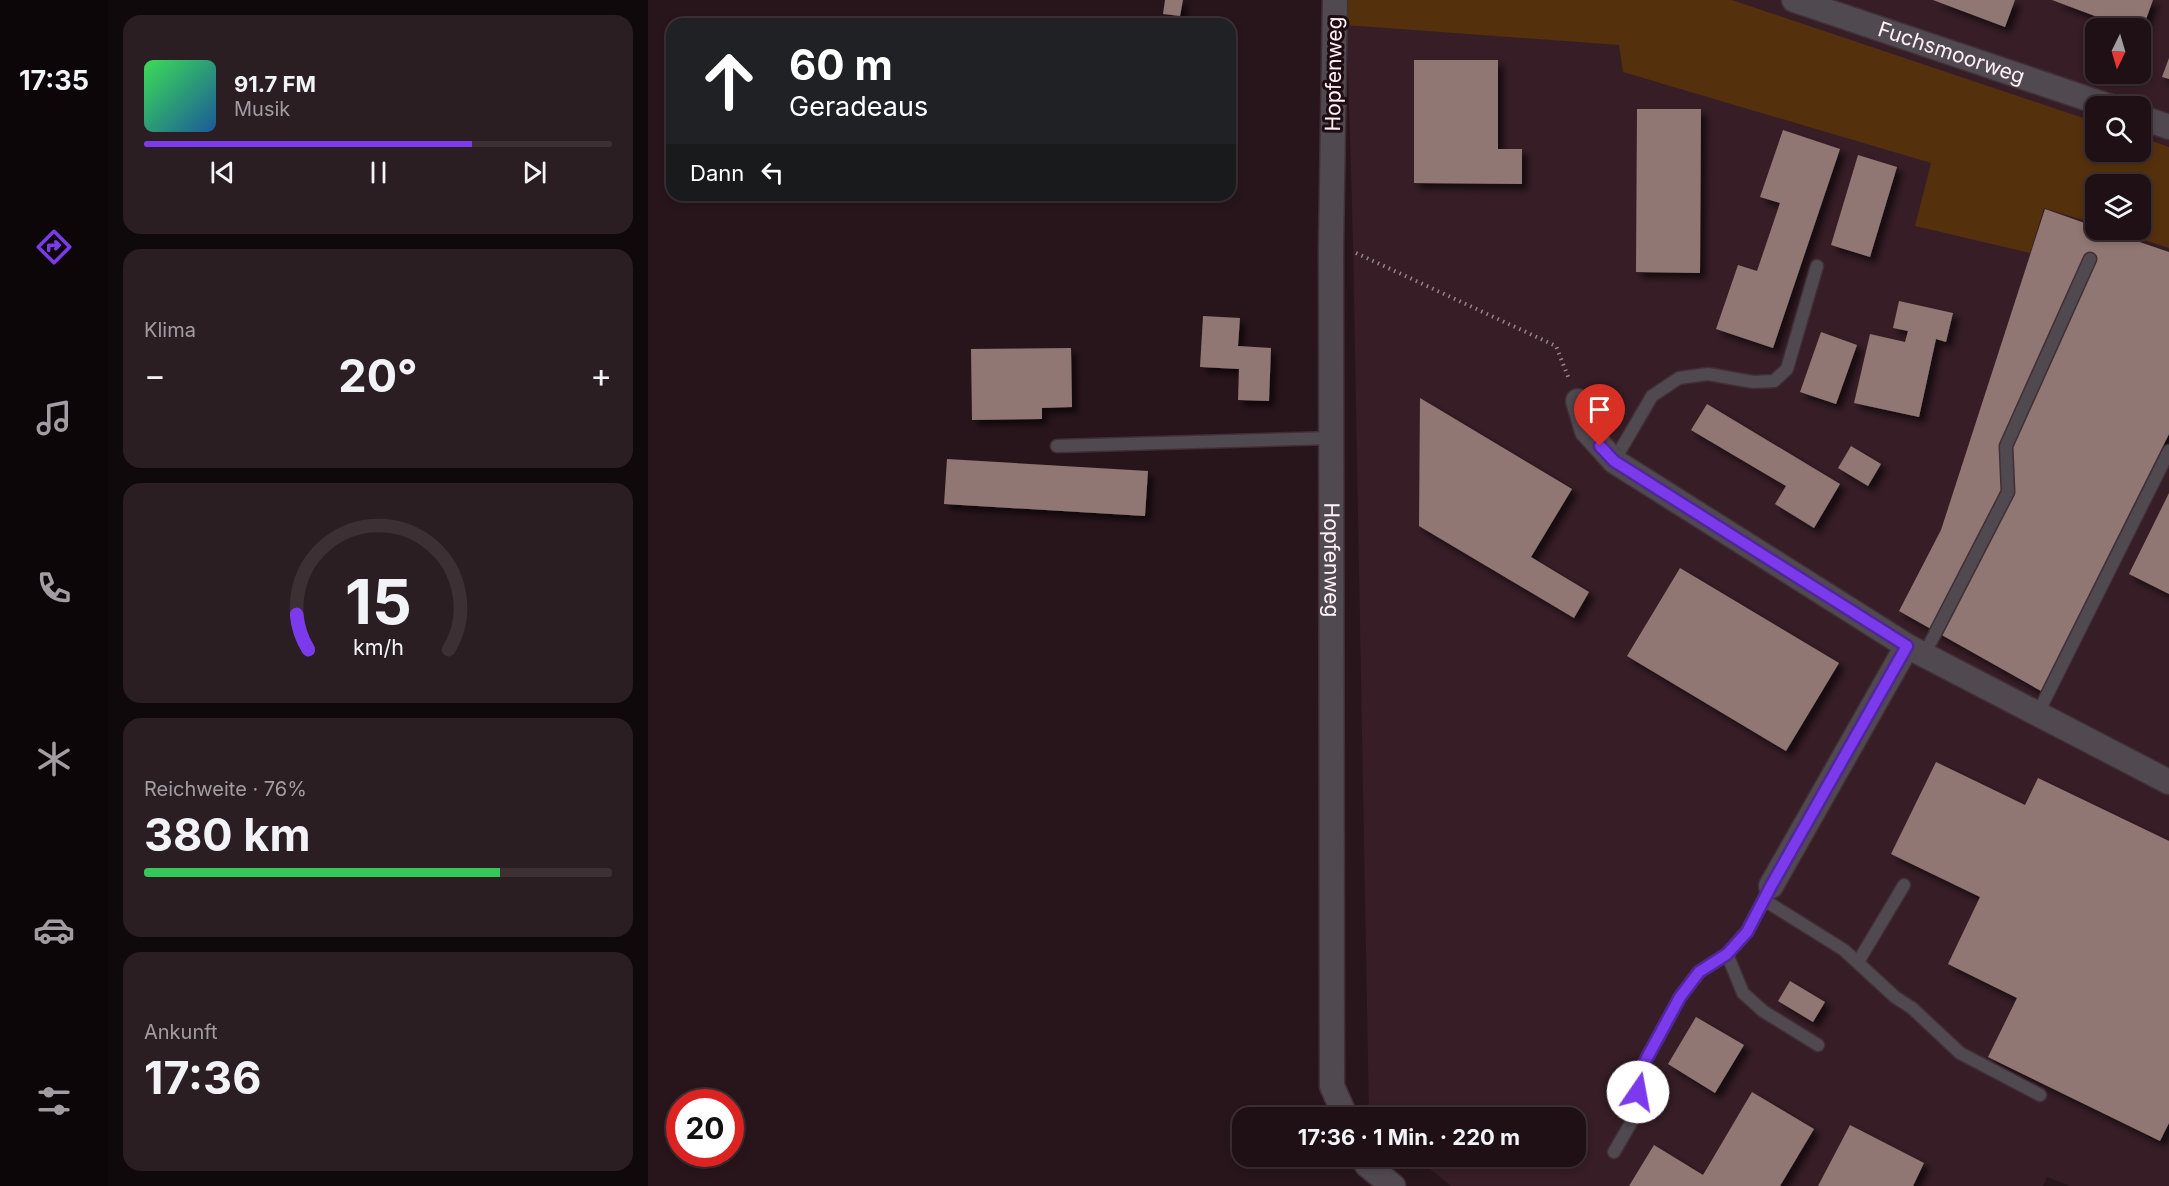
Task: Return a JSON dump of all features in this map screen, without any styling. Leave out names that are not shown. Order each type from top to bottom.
[{"type":"street","name":"Hopfenweg","points":[[1335,0],[1331,247],[1332,1086],[1341,1107]]},
{"type":"street","name":"Fuchsmoorweg","points":[[1794,0],[2085,98]]},
{"type":"street","points":[[2151,121],[2169,127]]},
{"type":"street","points":[[1578,401],[1587,431],[1614,461],[1916,650],[2169,783]]},
{"type":"street","points":[[1767,893],[1916,650]]},
{"type":"street","points":[[1369,1167],[1394,1186]]},
{"type":"lane","points":[[1916,650],[2008,492],[2006,446],[2090,259]]},
{"type":"lane","points":[[1614,461],[1652,396],[1679,378],[1708,374],[1753,382],[1774,381],[1787,369],[1816,266]]},
{"type":"lane","points":[[1057,446],[1332,438]]},
{"type":"lane","points":[[2038,713],[2169,451]]},
{"type":"lane","points":[[1858,962],[1904,885]]},
{"type":"lane","points":[[1614,1152],[1640,1108],[1636,1078],[1680,997],[1699,972],[1727,954],[1747,932],[1767,893],[1844,950],[1960,1053],[2040,1095]]},
{"type":"lane","points":[[1727,954],[1743,993],[1763,1011],[1818,1045]]},
{"type":"path","points":[[1331,247],[1361,254],[1556,346],[1578,401]]},
{"type":"shaded area","points":[[1346,0],[2169,0],[2169,1186],[2070,1186],[2047,1177],[2043,1186],[1451,1186],[1427,1167],[1586,1167],[1586,1107],[1369,1107],[1353,243]]},
{"type":"shaded area","points":[[1346,0],[1732,0],[2085,119],[2085,162],[2151,162],[2151,141],[2169,147],[2169,248],[2144,240],[2151,240],[2151,174],[2085,174],[2085,221],[2044,208],[2030,253],[1915,226],[1931,163],[1623,72],[1619,45],[1345,25]]},
{"type":"building","points":[[1165,0],[1183,0],[1180,16],[1163,14]]},
{"type":"building","points":[[1933,0],[2015,0],[2005,27]]},
{"type":"building","points":[[2052,0],[2153,0],[2146,18],[2100,18]]},
{"type":"building","points":[[2169,58],[2169,79],[2162,77]]},
{"type":"building","points":[[1414,60],[1498,60],[1498,149],[1522,149],[1522,184],[1414,183]]},
{"type":"building","points":[[1637,109],[1701,109],[1700,273],[1636,272]]},
{"type":"building","points":[[1783,130],[1840,149],[1773,348],[1716,329],[1738,265],[1757,271],[1780,203],[1760,197]]},
{"type":"building","points":[[1858,155],[1897,167],[1870,257],[1831,245]]},
{"type":"building","points":[[2045,209],[2085,223],[2085,240],[2134,240],[2169,252],[2169,434],[2041,691],[1899,611],[1941,530]]},
{"type":"building","points":[[1899,301],[1953,313],[1946,342],[1936,339],[1919,417],[1854,403],[1870,334],[1905,342],[1908,331],[1893,328]]},
{"type":"building","points":[[1203,316],[1240,318],[1238,346],[1271,348],[1269,401],[1238,400],[1239,369],[1200,367]]},
{"type":"building","points":[[1821,332],[1857,345],[1836,404],[1800,392]]},
{"type":"building","points":[[1071,348],[1072,407],[1042,408],[1042,419],[972,420],[971,349]]},
{"type":"building","points":[[1420,398],[1572,489],[1531,557],[1589,592],[1574,618],[1419,526]]},
{"type":"building","points":[[1707,404],[1840,484],[1814,528],[1775,504],[1786,486],[1691,430]]},
{"type":"building","points":[[1851,446],[1881,464],[1868,486],[1838,468]]},
{"type":"building","points":[[947,459],[1148,471],[1145,516],[944,504]]},
{"type":"building","points":[[2169,493],[2169,594],[2129,574]]},
{"type":"building","points":[[1680,568],[1839,663],[1786,751],[1627,656]]},
{"type":"building","points":[[1936,762],[2025,805],[2038,778],[2169,841],[2169,1123],[2160,1141],[1988,1057],[2017,998],[1948,964],[1980,897],[1891,854]]},
{"type":"building","points":[[1790,981],[1825,1002],[1813,1022],[1778,1001]]},
{"type":"building","points":[[1696,1017],[1744,1045],[1715,1093],[1668,1064]]},
{"type":"building","points":[[1752,1092],[1814,1129],[1780,1186],[1629,1186],[1654,1145],[1703,1175]]},
{"type":"building","points":[[1850,1125],[1924,1163],[1913,1186],[1818,1186]]},
{"type":"route","points":[[1600,446],[1614,461],[1907,646],[1747,932],[1727,954],[1699,972],[1680,997],[1636,1078],[1638,1092]]}]
